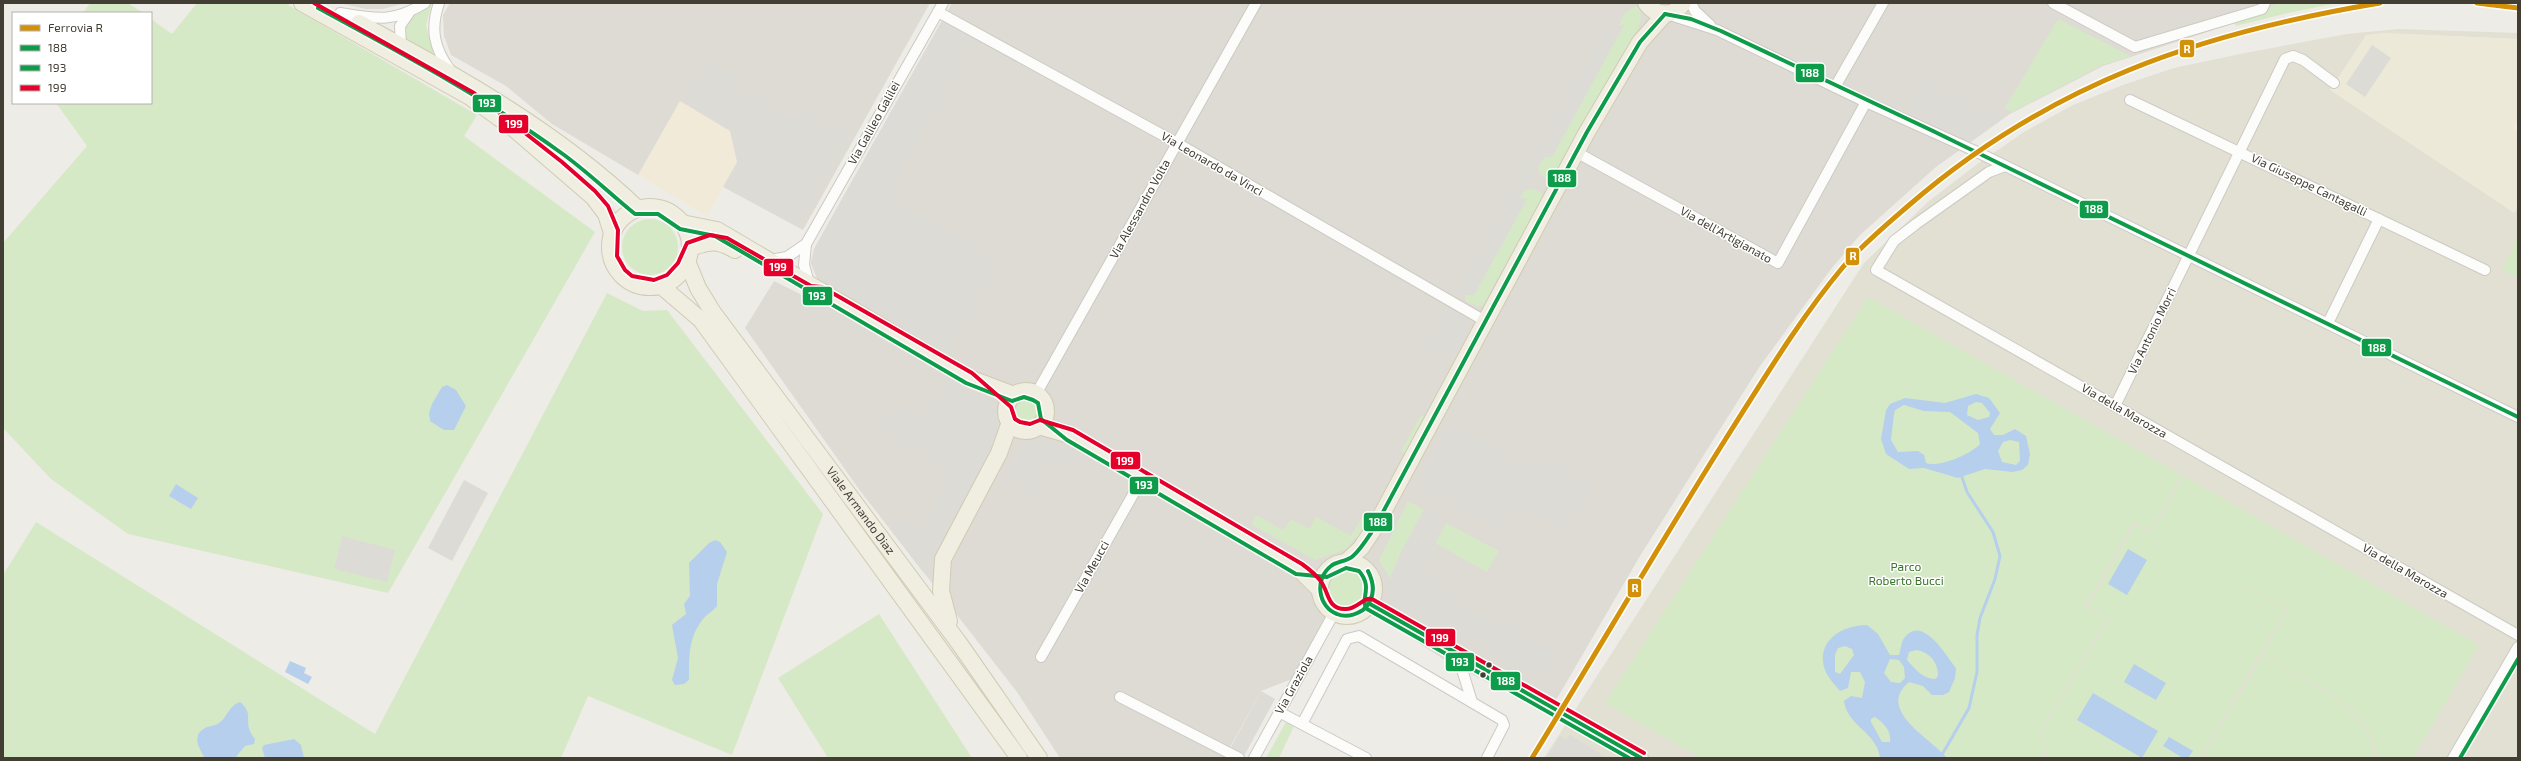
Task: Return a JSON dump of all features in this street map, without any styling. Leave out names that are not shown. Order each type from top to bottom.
[{"type":"main road","points":[[302,3],[470,97],[513,128],[593,196],[606,214],[612,233],[611,256],[615,266],[623,277],[634,284],[647,286],[660,285],[672,280],[681,272],[689,255],[688,235],[682,223],[669,212],[659,208],[638,209],[627,214],[618,222],[612,233]]},
{"type":"main road","points":[[321,3],[476,88],[607,180],[638,209]]},
{"type":"main road","points":[[1347,561],[1361,548],[1375,527],[1576,152],[1640,42],[1666,14],[1677,10],[1683,3]]},
{"type":"main road","points":[[1646,4],[1653,11],[1666,14]]},
{"type":"main road","points":[[1640,42],[1646,4]]},
{"type":"main road","points":[[682,223],[717,230],[969,378],[1014,395]]},
{"type":"main road","points":[[689,255],[711,241],[725,244],[809,292],[814,287]]},
{"type":"main road","name":"Viale Armando Diaz","points":[[689,255],[698,288],[712,311],[959,643],[1039,758]]},
{"type":"main road","name":"Viale Armando Diaz","points":[[660,285],[701,320],[1019,758]]},
{"type":"main road","points":[[959,643],[943,606],[941,571],[945,552],[999,453],[1013,421],[1009,402],[1014,395],[1027,391],[1036,394],[1043,400],[1042,420],[1030,430],[1013,421],[969,378]]},
{"type":"main road","points":[[1042,420],[1299,569],[1319,589],[1323,603],[1334,613],[1346,616],[1358,614],[1370,604],[1375,587],[1368,570],[1369,546],[1375,527]]},
{"type":"main road","points":[[1319,589],[1326,571],[1335,564],[1347,561],[1355,562],[1368,570]]},
{"type":"main road","points":[[1299,569],[1326,571]]},
{"type":"main road","points":[[1370,604],[1640,758]]},
{"type":"street","points":[[340,13],[378,20],[409,13],[425,3]]},
{"type":"street","points":[[440,3],[433,32],[438,53],[453,75]]},
{"type":"street","name":"Via Alessandro Volta","points":[[1036,394],[1256,3]]},
{"type":"street","points":[[1691,3],[1695,11],[1716,30]]},
{"type":"street","points":[[1834,87],[1883,3]]},
{"type":"street","points":[[2053,3],[2135,47],[2262,9],[2265,3]]},
{"type":"street","name":"Via Leonardo da Vinci","points":[[940,7],[1485,321]]},
{"type":"street","name":"Via Galileo Galilei","points":[[814,287],[804,265],[806,244],[940,7]]},
{"type":"street","points":[[409,13],[400,26],[399,45],[410,64]]},
{"type":"street","points":[[1666,14],[1716,30],[1866,102],[1975,151],[2518,417]]},
{"type":"street","name":"Via Giuseppe Cantagalli","points":[[2188,255],[2285,59],[2293,56],[2303,60],[2334,83]]},
{"type":"street","name":"Via Giuseppe Cantagalli","points":[[2130,100],[2485,270]]},
{"type":"street","name":"Via dell'Artigianato","points":[[1576,152],[1778,264],[1866,102]]},
{"type":"street","name":"Via della Marozza","points":[[2005,166],[1989,172],[1969,185],[1905,232],[1894,241],[1876,270],[2518,635]]},
{"type":"street","name":"Via Giuseppe Cantagalli","points":[[2328,324],[2379,219]]},
{"type":"street","name":"Via Galileo Galilei","points":[[770,260],[787,257],[806,244]]},
{"type":"street","name":"Via Antonio Morri","points":[[2115,406],[2188,255]]},
{"type":"street","name":"Via Meucci","points":[[1041,658],[1142,477]]},
{"type":"street","name":"Via Graziola","points":[[1254,758],[1334,613]]},
{"type":"street","points":[[1302,724],[1347,639],[1359,636],[1502,720],[1504,725],[1487,758]]},
{"type":"street","points":[[2453,758],[2518,647]]},
{"type":"street","points":[[1457,653],[1472,702]]},
{"type":"street","points":[[1120,697],[1239,758]]},
{"type":"street","points":[[1279,712],[1366,758]]},
{"type":"shaded area","points":[[339,3],[405,3],[383,9],[366,9]]},
{"type":"shaded area","points":[[450,3],[930,3],[803,230],[723,187],[737,162],[730,131],[680,101],[638,175],[552,124],[506,86],[451,55],[444,36],[443,15]]},
{"type":"shaded area","points":[[952,3],[2280,3],[2210,31],[2103,66],[2010,114],[1936,167],[1860,235],[1831,269],[1760,366],[1640,556],[1548,714],[1445,660],[1372,613],[1330,625],[1323,621],[1292,679],[1261,691],[1224,758],[1060,758],[1017,692],[861,492],[745,328],[774,281],[808,298],[817,278],[811,263],[814,249]]},
{"type":"shaded area","points":[[943,19],[976,37],[886,196],[998,259],[946,352],[817,278],[811,263],[814,249]]},
{"type":"shaded area","points":[[1608,25],[1624,25],[1552,157],[1544,157],[1520,198],[1527,199],[1474,295],[1465,295],[1457,290]]},
{"type":"shaded area","points":[[2398,29],[2518,33],[2518,39],[2382,33],[2514,213],[2518,207],[2518,758],[1544,758],[1864,263],[1929,201],[1976,165],[2024,132],[2073,105],[2123,85],[2174,68],[2245,53],[2347,34]]},
{"type":"shaded area","points":[[2382,33],[2518,39],[2518,120],[2513,128],[2518,132],[2518,207],[2514,213],[2330,90],[2366,35]]},
{"type":"shaded area","points":[[2372,45],[2391,58],[2365,97],[2346,84]]},
{"type":"shaded area","points":[[707,59],[741,78],[737,87],[798,121],[803,111],[848,135],[796,225],[727,187],[739,163],[731,130],[683,101]]},
{"type":"shaded area","points":[[1921,81],[2000,120],[1972,140],[1908,108]]},
{"type":"shaded area","points":[[680,101],[730,131],[737,162],[707,216],[638,175]]},
{"type":"shaded area","points":[[1446,306],[1463,317],[1470,329],[1459,353],[1448,347],[1441,359],[1422,348]]},
{"type":"shaded area","points":[[946,381],[996,409],[1002,416],[1004,428],[923,572],[890,529],[896,517],[922,530],[953,470],[878,429],[891,403],[925,420]]},
{"type":"shaded area","points":[[1451,423],[1535,472],[1544,457],[1594,485],[1565,532],[1514,500],[1497,526],[1425,489],[1431,478],[1423,474]]},
{"type":"shaded area","points":[[1034,438],[1045,439],[1067,451],[1068,456],[1080,462],[1073,474],[1046,459],[1036,479],[1050,487],[1043,500],[1006,479],[1028,441]]},
{"type":"shaded area","points":[[464,480],[488,493],[452,561],[428,548]]},
{"type":"shaded area","points":[[1424,510],[1446,523],[1420,574],[1460,595],[1457,602],[1491,622],[1494,618],[1554,652],[1540,678],[1481,643],[1461,637],[1391,596],[1390,579],[1401,552]]},
{"type":"shaded area","points":[[342,536],[395,550],[387,582],[334,569]]},
{"type":"shaded area","points":[[1261,691],[1275,699],[1243,758],[1225,758]]},
{"type":"shaded area","points":[[1570,735],[1608,758],[1547,758],[1560,736],[1566,740]]},
{"type":"green space","points":[[90,3],[128,3],[142,12],[84,12]]},
{"type":"green space","points":[[197,3],[285,3],[477,115],[464,136],[595,232],[388,593],[128,534],[51,479],[3,428],[3,243],[87,146],[57,104],[152,104],[152,20],[172,34]]},
{"type":"green space","points":[[432,3],[426,25],[435,59],[404,42],[404,34],[407,23],[411,18]]},
{"type":"green space","points":[[2280,3],[2337,3],[2236,26],[2234,21]]},
{"type":"green space","points":[[1636,6],[1639,9],[1641,17],[1635,35],[1553,180],[1547,180],[1539,172],[1538,167],[1545,157],[1552,157],[1624,25],[1619,25],[1625,13]]},
{"type":"green space","points":[[2058,19],[2131,56],[2102,65],[2012,112],[2005,108]]},
{"type":"green space","points":[[1531,189],[1541,192],[1543,197],[1483,305],[1478,307],[1466,301],[1465,295],[1474,295],[1527,199],[1519,199],[1524,190]]},
{"type":"green space","points":[[644,219],[656,219],[666,223],[674,231],[678,241],[678,253],[674,263],[666,271],[656,275],[644,275],[634,271],[626,263],[622,253],[622,241],[626,231],[634,223]]},
{"type":"green space","points":[[2518,236],[2518,278],[2502,270]]},
{"type":"green space","points":[[607,293],[643,311],[667,310],[823,514],[732,755],[588,696],[561,758],[3,758],[3,575],[36,522],[375,734]]},
{"type":"green space","name":"Parco Roberto Bucci","points":[[1868,297],[2182,475],[2150,531],[2134,522],[2085,606],[2107,619],[2039,733],[2047,758],[1701,758],[1605,703]]},
{"type":"green space","points":[[1027,400],[1035,403],[1038,411],[1035,419],[1027,422],[1019,419],[1016,411],[1019,403]]},
{"type":"green space","points":[[1421,415],[1425,417],[1405,453],[1401,451]]},
{"type":"green space","points":[[2184,476],[2479,645],[2413,758],[2376,758],[2373,740],[2364,723],[2350,709],[2315,684],[2262,655],[2287,610],[2166,541],[2285,610],[2200,758],[2049,758],[2040,734],[2109,619],[2088,606],[2135,525],[2151,533]]},
{"type":"green space","points":[[1408,501],[1424,510],[1401,552],[1390,579],[1379,560]]},
{"type":"green space","points":[[1365,513],[1372,518],[1361,538],[1355,538],[1346,549],[1315,560],[1251,524],[1257,515],[1283,530],[1291,519],[1309,529],[1316,517],[1351,536]]},
{"type":"green space","points":[[1446,523],[1499,551],[1487,572],[1435,543]]},
{"type":"green space","points":[[1343,568],[1351,568],[1358,571],[1364,577],[1367,588],[1364,599],[1358,605],[1351,608],[1343,608],[1336,605],[1330,599],[1327,592],[1327,584],[1330,577],[1336,571]]},
{"type":"green space","points":[[879,614],[972,758],[828,758],[778,678]]},
{"type":"green space","points":[[2262,656],[2332,696],[2349,710],[2362,724],[2371,740],[2374,758],[2202,758]]},
{"type":"green space","points":[[1287,720],[1295,724],[1279,758],[1266,758]]},
{"type":"water","points":[[447,385],[456,390],[466,406],[454,430],[444,430],[430,421],[429,413],[432,404],[442,387]]},
{"type":"water","points":[[1976,394],[1989,398],[2000,413],[1990,429],[1994,435],[2003,435],[2015,429],[2026,436],[2030,454],[2028,465],[2022,470],[2013,472],[1985,469],[1958,478],[1924,468],[1909,469],[1886,454],[1881,439],[1886,410],[1890,404],[1905,398],[1945,403]],"holes":[[[1976,402],[1982,403],[1990,413],[1989,417],[1978,420],[1967,415],[1968,406]],[[1904,405],[1924,411],[1950,412],[1978,433],[1980,444],[1962,456],[1939,464],[1926,463],[1924,455],[1918,451],[1898,452],[1891,440],[1895,410]],[[2010,440],[2019,442],[2020,461],[2016,465],[2002,462],[1998,451],[2003,442]]]},
{"type":"water","points":[[176,484],[198,498],[191,509],[169,496]]},
{"type":"water","points":[[715,540],[720,542],[727,552],[717,584],[717,606],[703,619],[694,633],[690,648],[689,680],[684,684],[675,685],[672,680],[678,658],[672,625],[686,614],[684,604],[690,596],[689,563],[709,543]]},
{"type":"water","points":[[2128,549],[2147,560],[2127,595],[2108,584]]},
{"type":"water","points":[[1867,625],[1878,634],[1890,655],[1899,655],[1905,637],[1912,632],[1919,631],[1926,634],[1934,640],[1956,668],[1955,678],[1949,692],[1943,695],[1932,695],[1923,686],[1909,682],[1900,693],[1898,703],[1902,713],[1910,723],[1947,758],[1880,758],[1878,749],[1874,742],[1850,717],[1846,710],[1844,701],[1851,696],[1862,698],[1865,682],[1860,672],[1851,672],[1848,688],[1840,691],[1826,673],[1823,660],[1827,643],[1833,637],[1848,628]],"holes":[[[1845,646],[1852,649],[1854,655],[1840,674],[1835,672],[1835,655],[1838,648]],[[1916,650],[1929,655],[1937,666],[1938,676],[1935,679],[1931,679],[1920,673],[1907,660],[1909,652]],[[1890,659],[1899,660],[1904,667],[1905,678],[1900,683],[1891,682],[1884,673]],[[1875,717],[1889,731],[1890,742],[1882,742],[1871,722],[1871,719]]]},
{"type":"water","points":[[290,661],[306,668],[304,673],[312,677],[308,684],[285,672]]},
{"type":"water","points":[[2134,664],[2166,683],[2156,700],[2124,682]]},
{"type":"water","points":[[2093,693],[2158,731],[2142,758],[2077,720]]},
{"type":"water","points":[[240,702],[247,711],[249,728],[255,739],[254,744],[245,746],[235,758],[205,758],[197,741],[199,733],[207,727],[222,721],[230,709]]},
{"type":"water","points":[[2169,737],[2193,751],[2188,758],[2183,758],[2163,746]]},
{"type":"water","points":[[294,739],[301,745],[304,758],[265,758],[262,748],[264,745]]},
{"type":"waterway","points":[[1943,753],[1969,708],[1977,672],[1977,635],[1980,618],[1995,579],[2000,556],[1993,532],[1967,492],[1962,477]]},
{"type":"rail line","name":"R","points":[[1532,758],[1700,479],[1781,352],[1843,267],[1883,228],[1961,163],[2016,127],[2072,96],[2129,70],[2188,48],[2250,30],[2314,15],[2380,3]]},
{"type":"rail line","name":"R","points":[[2477,3],[2518,8]]},
{"type":"transit line","name":"199","points":[[314,3],[474,93],[562,162],[595,191],[608,206],[618,230],[617,256],[625,270],[632,276],[654,280],[667,275],[678,263],[687,243],[710,235],[727,238],[811,286],[822,287],[972,373],[1011,407],[1015,419],[1020,422],[1030,424],[1040,420],[1073,430],[1302,564],[1313,572],[1320,580],[1332,604],[1335,606],[1349,609],[1366,600],[1372,599],[1644,753]]},
{"type":"transit line","name":"193","points":[[318,8],[442,76],[502,113],[570,159],[635,214],[658,214],[680,229],[715,236],[966,383],[1012,401],[1024,397],[1033,400],[1038,403],[1041,419],[1067,440],[1296,574],[1327,577],[1346,568],[1359,571],[1365,583],[1366,588],[1364,602],[1367,609],[1629,758]]},
{"type":"transit line","name":"188","points":[[1665,14],[1691,19],[1721,31],[1933,131],[2518,417]]},
{"type":"transit line","name":"188","points":[[1368,571],[1372,581],[1373,592],[1370,601],[1363,610],[1354,615],[1344,616],[1337,614],[1326,605],[1320,592],[1322,578],[1333,564],[1353,556],[1375,527],[1587,132],[1640,42],[1665,14]]},
{"type":"transit line","name":"188","points":[[1370,604],[1641,758]]},
{"type":"transit line","name":"193","points":[[2460,758],[2518,659]]}]
